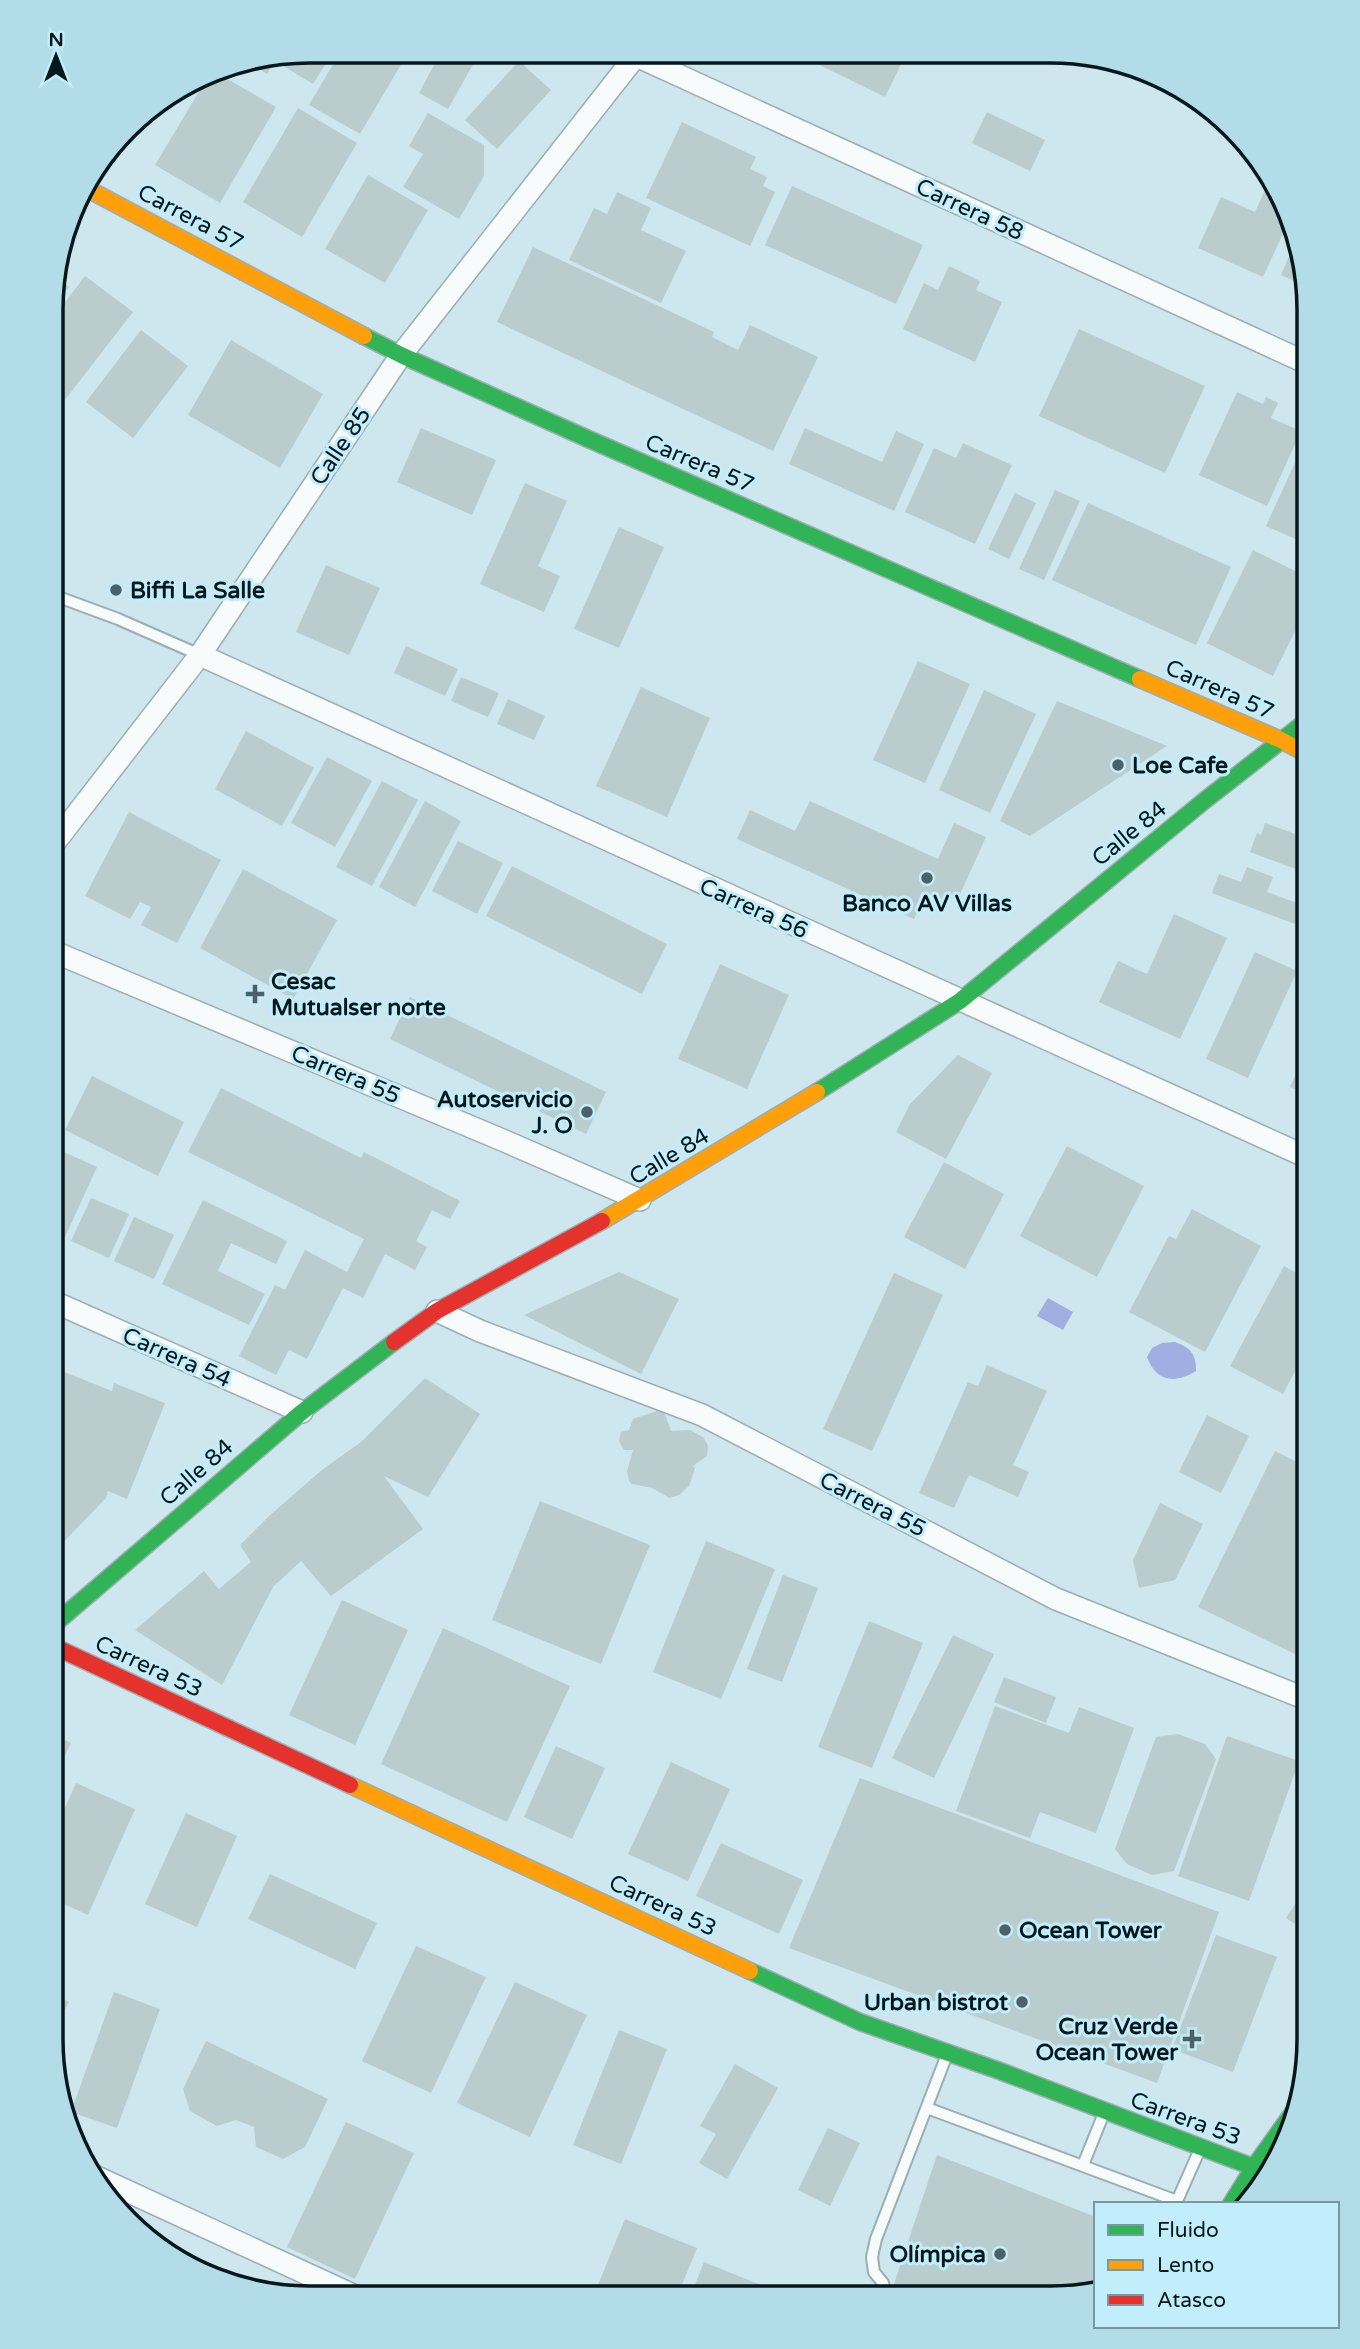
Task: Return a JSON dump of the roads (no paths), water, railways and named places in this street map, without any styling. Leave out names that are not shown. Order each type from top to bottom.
[{"type":"street","name":"Calle 85","points":[[63,832],[200,655],[401,355],[628,64]]},
{"type":"street","name":"Carrera 58","points":[[656,64],[1297,358]]},
{"type":"street","name":"Carrera 57","points":[[93,192],[401,355],[1297,748]]},
{"type":"street","name":"Carrera 56","points":[[200,655],[1297,1152]]},
{"type":"street","name":"Calle 84","points":[[63,1617],[302,1412],[362,1365],[437,1311],[640,1200],[878,1055],[960,1001],[1204,800],[1297,728]]},
{"type":"street","name":"Carrera 55","points":[[63,956],[640,1200]]},
{"type":"street","name":"Carrera 54","points":[[63,1306],[302,1412]]},
{"type":"street","name":"Carrera 55","points":[[437,1311],[480,1331],[702,1415],[1056,1599],[1296,1695]]},
{"type":"street","name":"Carrera 53","points":[[63,1651],[860,2022],[1000,2071],[1260,2169]]},
{"type":"street","points":[[1233,2202],[1252,2180]]},
{"type":"street","points":[[110,2183],[333,2286]]},
{"type":"lane","points":[[63,598],[200,655]]},
{"type":"lane","points":[[884,2286],[873,2272],[872,2258],[876,2239],[947,2054]]},
{"type":"lane","points":[[927,2108],[1176,2202],[1200,2148]]},
{"type":"lane","points":[[1083,2165],[1104,2112]]},
{"type":"water","points":[[1048,1298],[1073,1312],[1063,1330],[1037,1316]]},
{"type":"water","points":[[1175,1342],[1192,1352],[1196,1371],[1174,1379],[1156,1372],[1147,1357],[1152,1348],[1162,1343]]},
{"type":"place","name":"Biffi La Salle","points":[[116,590]]},
{"type":"place","name":"Loe Cafe","points":[[1118,765]]},
{"type":"place","name":"Banco AV Villas","points":[[927,878]]},
{"type":"place","name":"Cesac Mutualser norte","points":[[255,994]]},
{"type":"place","name":"Autoservicio J. O","points":[[587,1112]]},
{"type":"place","name":"Ocean Tower","points":[[1005,1930]]},
{"type":"place","name":"Urban bistrot","points":[[1022,2002]]},
{"type":"place","name":"Cruz Verde Ocean Tower","points":[[1192,2039]]},
{"type":"place","name":"Olímpica","points":[[1000,2254]]}]
